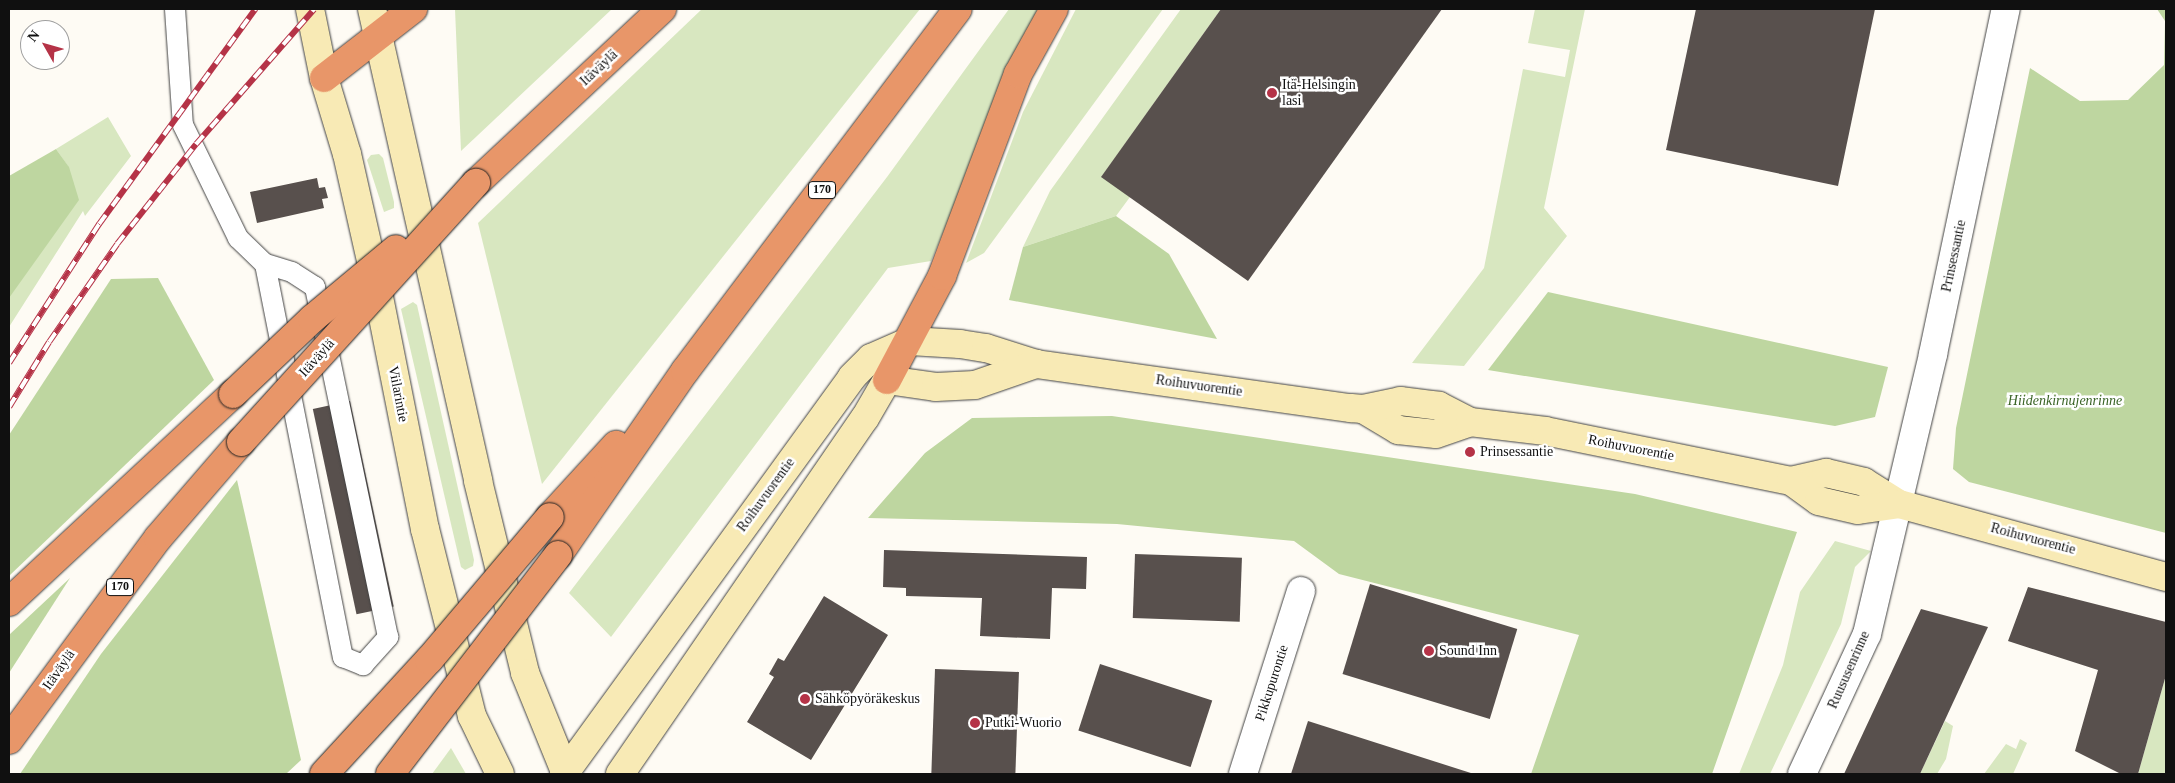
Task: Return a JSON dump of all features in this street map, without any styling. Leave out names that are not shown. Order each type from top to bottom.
[{"type":"highway","points":[[324,78],[413,9]]},
{"type":"highway","name":"Itäväylä","points":[[9,740],[158,538],[240,442],[476,183],[662,9]]},
{"type":"highway","name":"170","points":[[390,774],[558,555],[685,371],[958,9]]},
{"type":"highway","points":[[887,380],[910,341],[942,276],[1018,74],[1054,9]]},
{"type":"highway","points":[[9,602],[312,319],[476,183]]},
{"type":"highway","points":[[324,774],[429,660],[550,517],[685,371]]},
{"type":"main road","name":"Viilarintie","points":[[310,9],[324,78],[347,154],[425,529],[472,716],[500,774]]},
{"type":"main road","points":[[372,9],[525,673],[565,774]]},
{"type":"main road","name":"Roihuvuorentie","points":[[565,774],[852,377],[871,358],[910,341],[986,348],[1036,364],[1362,409],[1400,401],[1439,406],[1470,422],[1545,431],[1791,481],[1819,501],[1858,510],[1899,504],[2166,577]]},
{"type":"main road","name":"Roihuvuorentie","points":[[887,380],[936,387],[975,386],[1036,364]]},
{"type":"main road","points":[[620,774],[865,418],[887,380]]},
{"type":"street","name":"Prinsessantie","points":[[1899,504],[2006,9]]},
{"type":"street","name":"Ruususenrinne","points":[[1802,774],[1867,634],[1899,504]]},
{"type":"street","name":"Pikkupurontie","points":[[1243,774],[1301,591]]},
{"type":"lane","points":[[175,9],[183,125],[238,238],[265,264],[292,272],[314,287],[337,403],[362,506],[380,609],[388,637],[363,665],[343,657],[265,264]]},
{"type":"green space","points":[[455,9],[612,9],[461,151]]},
{"type":"green space","points":[[702,9],[920,9],[542,484],[478,223]]},
{"type":"green space","points":[[1009,9],[1038,9],[931,261],[888,268],[611,637],[569,593],[887,177]]},
{"type":"green space","points":[[1076,9],[1163,9],[984,253],[966,263],[1023,112]]},
{"type":"green space","points":[[1181,9],[1221,9],[1102,176],[1130,197],[1116,216],[1023,247],[1050,191]]},
{"type":"green space","points":[[1535,9],[1585,9],[1544,208],[1567,236],[1464,366],[1412,363],[1484,268],[1523,69],[1565,77],[1570,50],[1528,43]]},
{"type":"green space","name":"Hiidenkirnujenrinne","points":[[2157,9],[2166,9],[2166,533],[1969,482],[1953,469],[1956,428],[2030,68],[2080,101],[2128,100],[2164,65],[2165,21]]},
{"type":"green space","points":[[108,117],[131,156],[85,216],[83,211],[9,327],[9,210],[68,166],[56,149]]},
{"type":"green space","points":[[56,149],[69,167],[79,200],[9,298],[9,176]]},
{"type":"green space","points":[[379,154],[383,158],[394,202],[394,208],[384,212],[367,160],[371,155]]},
{"type":"green space","points":[[1116,216],[1169,254],[1217,339],[1009,300],[1023,247]]},
{"type":"green space","points":[[158,278],[214,380],[9,576],[9,435],[111,279]]},
{"type":"green space","points":[[1548,292],[1888,367],[1875,417],[1835,426],[1488,370]]},
{"type":"green space","points":[[413,302],[417,305],[474,560],[473,566],[465,570],[461,567],[401,309]]},
{"type":"green space","points":[[1112,416],[1635,494],[1797,532],[1712,774],[1531,774],[1579,635],[1339,574],[1294,541],[1117,524],[868,518],[925,453],[972,418]]},
{"type":"green space","points":[[237,480],[301,760],[286,774],[20,774],[101,654]]},
{"type":"green space","points":[[1835,541],[1871,551],[1855,567],[1841,624],[1770,774],[1739,774],[1783,665],[1800,592]]},
{"type":"green space","points":[[70,578],[9,673],[9,635]]},
{"type":"green space","points":[[2166,675],[2166,774],[2138,774]]},
{"type":"green space","points":[[1945,721],[1953,726],[1946,759],[1937,774],[1920,774]]},
{"type":"green space","points":[[2020,739],[2027,743],[2013,774],[1984,774],[2006,744],[2016,749]]},
{"type":"green space","points":[[451,748],[466,774],[432,774]]},
{"type":"building","name":"Itä-Helsingin lasi","points":[[1221,9],[1442,9],[1248,281],[1101,177]]},
{"type":"building","points":[[1696,9],[1875,9],[1838,186],[1666,150]]},
{"type":"building","points":[[317,178],[319,188],[325,187],[328,198],[322,199],[324,208],[257,223],[250,192]]},
{"type":"building","points":[[350,401],[394,606],[356,614],[313,409]]},
{"type":"building","points":[[884,550],[1087,557],[1086,589],[1052,588],[1050,639],[980,636],[982,598],[906,596],[906,588],[883,587]]},
{"type":"building","points":[[1135,554],[1242,558],[1240,622],[1133,618]]},
{"type":"building","name":"Sound Inn","points":[[1370,584],[1517,629],[1490,719],[1343,674]]},
{"type":"building","points":[[2028,587],[2166,622],[2166,675],[2138,774],[2121,774],[2075,751],[2098,670],[2008,641]]},
{"type":"building","name":"Sähköpyöräkeskus","points":[[824,596],[888,635],[811,760],[747,722],[774,677],[769,674],[778,658],[784,661]]},
{"type":"building","points":[[1921,609],[1988,627],[1920,774],[1844,774]]},
{"type":"building","points":[[1100,664],[1212,700],[1191,767],[1078,731]]},
{"type":"building","name":"Putki-Wuorio","points":[[935,669],[1019,672],[1015,774],[931,774]]},
{"type":"building","points":[[1308,721],[1474,774],[1291,774]]},
{"type":"railway","points":[[9,363],[99,224],[255,9]]},
{"type":"railway","points":[[9,407],[49,342],[117,244],[196,144],[314,9]]},
{"type":"place","name":"Itä-Helsingin lasi","points":[[1272,93]]},
{"type":"place","name":"Prinsessantie","points":[[1470,452]]},
{"type":"place","name":"Sound Inn","points":[[1429,651]]},
{"type":"place","name":"Sähköpyöräkeskus","points":[[805,699]]},
{"type":"place","name":"Putki-Wuorio","points":[[975,723]]}]
